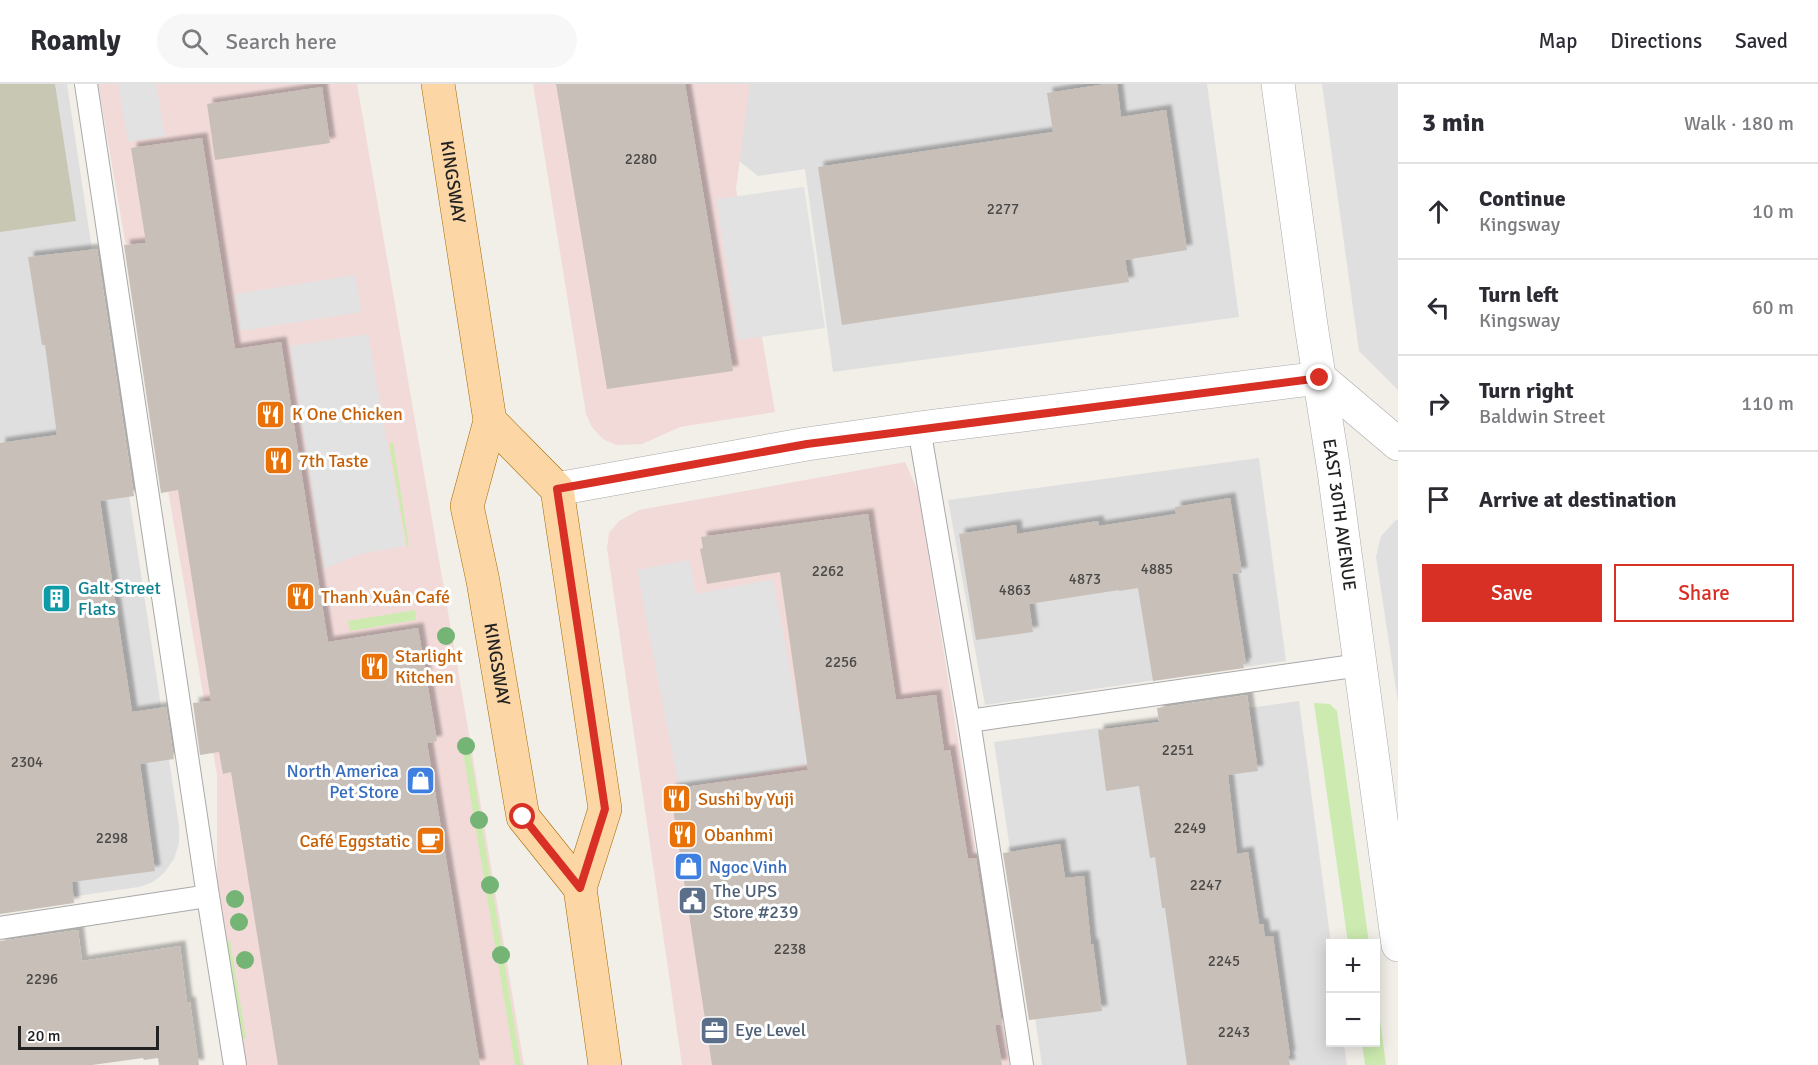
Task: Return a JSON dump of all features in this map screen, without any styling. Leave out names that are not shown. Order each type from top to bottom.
[{"type":"main road","name":"KINGSWAY","points":[[438,84],[490,421],[467,506],[483,581],[523,817],[580,888]]},
{"type":"main road","points":[[490,421],[557,489],[605,809],[580,888],[605,1065]]},
{"type":"street","name":"EAST 30TH AVENUE","points":[[1278,84],[1398,945]]},
{"type":"street","points":[[557,489],[807,444],[1320,378],[1398,444]]},
{"type":"lane","points":[[86,84],[235,1065]]},
{"type":"lane","points":[[919,428],[969,721],[1022,1065]]},
{"type":"lane","points":[[969,721],[1359,665]]},
{"type":"lane","points":[[0,928],[208,896]]},
{"type":"shaded area","points":[[0,84],[67,84],[179,826],[179,843],[174,859],[164,873],[153,882],[139,887],[0,907]]},
{"type":"shaded area","points":[[0,84],[55,84],[76,221],[0,232]]},
{"type":"shaded area","points":[[98,84],[357,84],[524,1065],[244,1065],[217,896],[217,775]]},
{"type":"shaded area","points":[[118,84],[156,84],[165,136],[128,142]]},
{"type":"shaded area","points":[[533,84],[750,84],[736,189],[775,412],[680,427],[642,444],[616,445],[603,439],[592,427],[586,414]]},
{"type":"shaded area","points":[[724,84],[1207,84],[1239,317],[833,372],[805,169],[758,176],[734,157]]},
{"type":"shaded area","points":[[1322,84],[1398,84],[1398,390],[1359,351]]},
{"type":"shaded area","points":[[804,187],[825,328],[738,340],[716,199]]},
{"type":"shaded area","points":[[355,275],[361,312],[241,331],[235,294]]},
{"type":"shaded area","points":[[368,334],[405,546],[360,554],[324,569],[290,346]]},
{"type":"shaded area","points":[[1259,458],[1286,661],[985,705],[948,500]]},
{"type":"shaded area","points":[[905,462],[918,491],[1010,1065],[682,1065],[607,548],[609,533],[619,521],[639,510]]},
{"type":"shaded area","points":[[1398,520],[1398,702],[1376,557],[1381,536]]},
{"type":"shaded area","points":[[689,560],[696,594],[773,579],[808,764],[679,788],[637,570]]},
{"type":"shaded area","points":[[1299,701],[1330,939],[1326,939],[1326,1047],[1345,1047],[1347,1065],[1042,1065],[994,742]]},
{"type":"green space","points":[[393,442],[409,547],[407,547],[389,444]]},
{"type":"green space","points":[[415,610],[416,620],[350,631],[348,621]]},
{"type":"green space","points":[[1314,703],[1330,704],[1337,711],[1368,939],[1347,939]]},
{"type":"green space","points":[[468,739],[521,1065],[515,1065],[461,740]]},
{"type":"green space","points":[[225,941],[230,941],[246,1038],[242,1039]]},
{"type":"green space","points":[[1380,1019],[1386,1065],[1365,1065],[1363,1047],[1380,1047]]},
{"type":"building","points":[[556,84],[685,84],[733,371],[607,389]]},
{"type":"building","points":[[1117,84],[1121,117],[1166,110],[1187,250],[1125,260],[1129,282],[842,325],[818,167],[1053,132],[1047,93]]},
{"type":"building","points":[[322,87],[330,143],[215,160],[207,104]]},
{"type":"building","points":[[202,138],[235,349],[281,342],[328,642],[418,628],[437,741],[427,743],[480,1065],[278,1065],[231,772],[223,774],[219,752],[200,755],[193,703],[211,701],[178,490],[161,493],[124,245],[146,243],[131,148]]},
{"type":"building","points":[[97,249],[134,496],[100,501],[132,712],[166,707],[174,759],[140,764],[155,871],[72,882],[74,903],[0,914],[0,443],[57,435],[45,345],[42,345],[28,257]]},
{"type":"building","points":[[1230,498],[1242,573],[1232,574],[1246,664],[1243,664],[1244,668],[1153,681],[1138,588],[1029,604],[1033,632],[976,640],[959,534],[1016,525],[1017,534],[1098,521],[1099,526],[1176,514],[1175,507]]},
{"type":"building","points":[[868,514],[896,700],[936,695],[944,751],[950,750],[968,859],[976,858],[1002,1024],[995,1025],[1002,1065],[712,1065],[670,789],[808,770],[780,572],[707,584],[700,549],[703,548],[701,537]]},
{"type":"building","points":[[1247,695],[1258,771],[1228,775],[1237,854],[1248,852],[1259,924],[1263,924],[1265,937],[1273,936],[1290,1065],[1187,1065],[1165,908],[1162,908],[1155,857],[1150,858],[1139,786],[1106,791],[1098,730],[1159,722],[1157,708]]},
{"type":"building","points":[[1060,844],[1065,878],[1084,876],[1091,944],[1093,944],[1102,1011],[1029,1020],[1003,853]]},
{"type":"building","points":[[78,930],[82,961],[180,946],[187,1002],[190,1002],[199,1065],[159,1065],[158,1058],[144,1060],[143,1058],[92,1065],[0,1065],[0,941]]},
{"type":"place","name":"K One Chicken","points":[[271,414]]},
{"type":"place","name":"7th Taste","points":[[278,461]]},
{"type":"place","name":"Thanh Xuân Café","points":[[300,597]]},
{"type":"place","name":"Galt Street Flats","points":[[57,598]]},
{"type":"place","name":"Starlight Kitchen","points":[[374,666]]},
{"type":"place","name":"North America Pet Store","points":[[420,781]]},
{"type":"place","name":"Sushi by Yuji","points":[[677,799]]},
{"type":"place","name":"Obanhmi","points":[[683,835]]},
{"type":"place","name":"Café Eggstatic","points":[[431,841]]},
{"type":"place","name":"Ngoc Vinh","points":[[688,867]]},
{"type":"place","name":"The UPS Store #239","points":[[692,901]]},
{"type":"place","name":"Eye Level","points":[[714,1030]]},
{"type":"route","points":[[523,817],[580,888],[605,809],[557,489],[807,444],[1320,378]]}]
